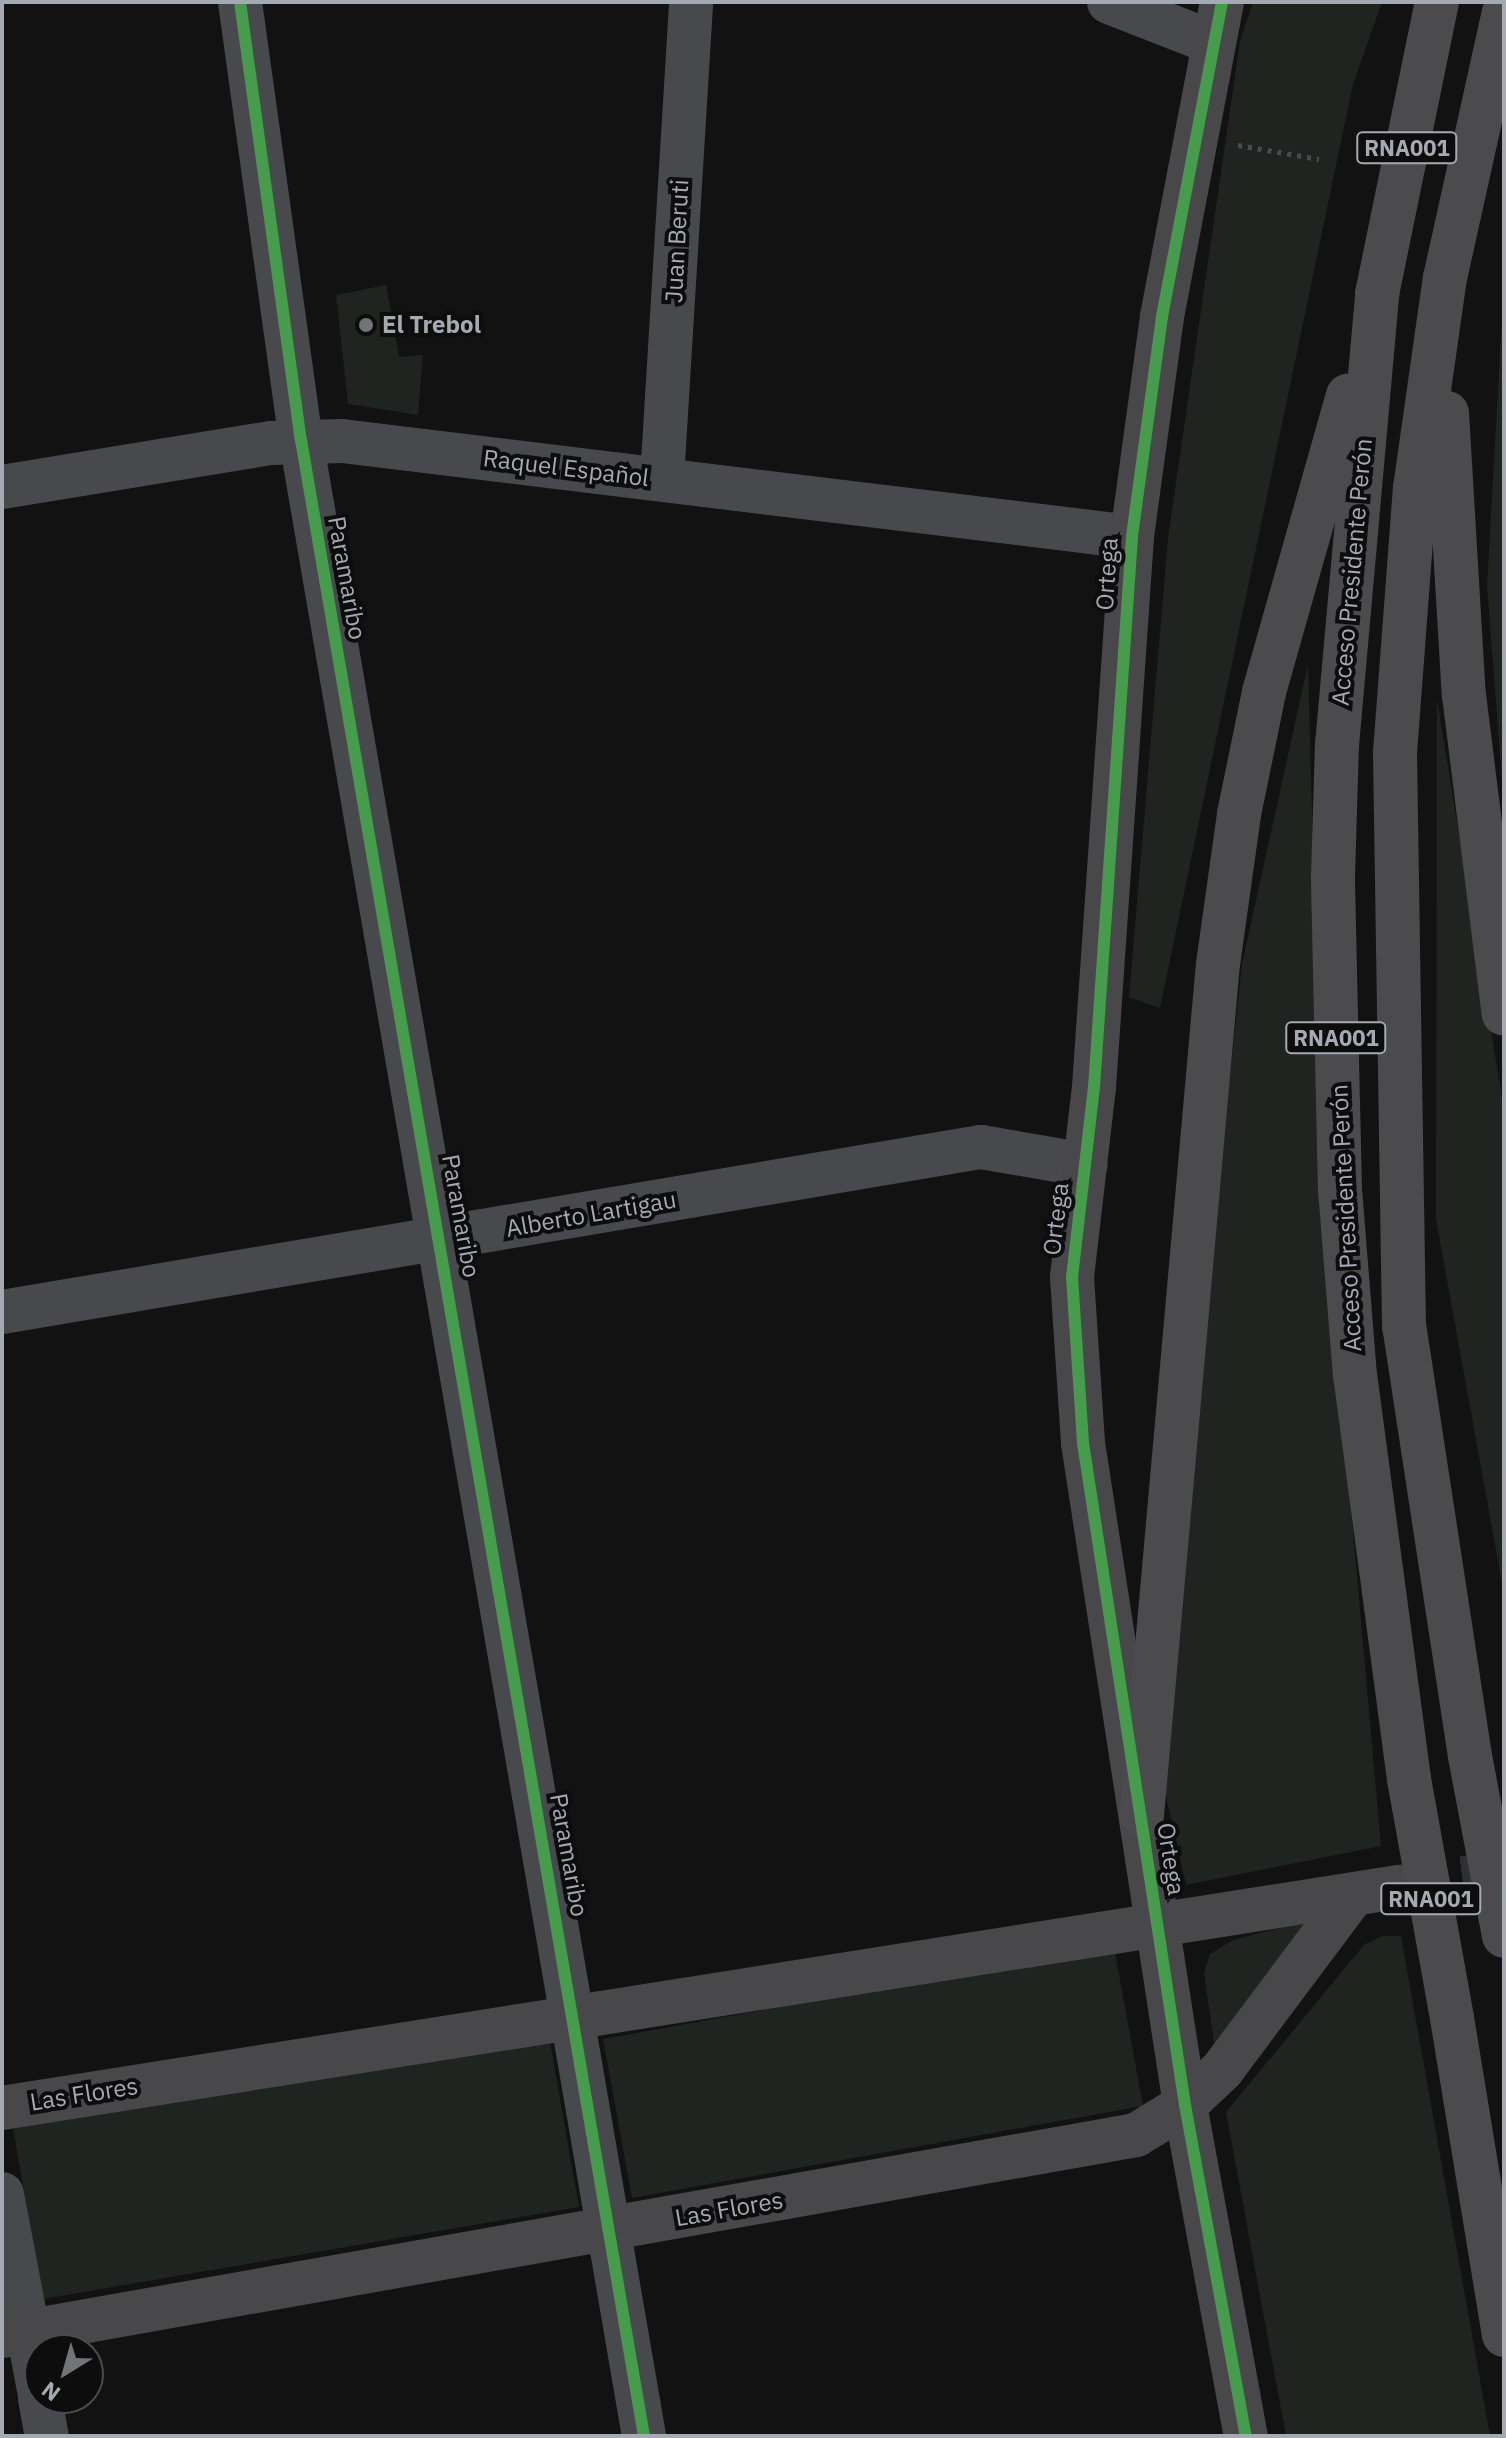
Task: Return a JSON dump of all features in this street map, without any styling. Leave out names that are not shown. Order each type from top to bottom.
[{"type":"highway","name":"Acceso Presidente Perón","points":[[1437,2],[1377,294],[1337,745],[1333,877],[1340,1191],[1354,1361],[1409,1779],[1504,2335]]},
{"type":"highway","name":"RNA001","points":[[1504,12],[1445,278],[1402,618],[1394,1027],[1404,1327],[1470,1756],[1504,1936]]},
{"type":"highway","points":[[1445,278],[1464,695],[1504,1014]]},
{"type":"highway","points":[[1142,1815],[1218,964],[1239,814],[1264,692],[1377,294]]},
{"type":"street","name":"Paramaribo","points":[[240,2],[301,440],[443,1239],[644,2436]]},
{"type":"street","name":"Juan Beruti","points":[[662,479],[691,2]]},
{"type":"street","points":[[1109,2],[1217,22]]},
{"type":"street","name":"Ortega","points":[[1217,22],[1193,137],[1132,537],[1085,1165],[1072,1277],[1073,1355],[1185,2105],[1246,2436]]},
{"type":"street","name":"Raquel Español","points":[[2,487],[301,440],[662,479],[1132,537]]},
{"type":"street","name":"Alberto Lartigau","points":[[2,1312],[981,1147],[1085,1165]]},
{"type":"street","name":"Las Flores","points":[[2,2108],[1397,1887]]},
{"type":"street","name":"Las Flores","points":[[15,2334],[609,2231],[1136,2135],[1185,2105],[1222,2070],[1352,1896]]},
{"type":"street","points":[[2,2194],[15,2334],[24,2357]]},
{"type":"street","points":[[43,2414],[47,2436]]},
{"type":"path","points":[[1193,137],[1319,159]]},
{"type":"shaded area","points":[[1253,2],[1382,2],[1353,84],[1160,1008],[1129,997],[1168,538],[1240,41]]},
{"type":"shaded area","points":[[1504,283],[1504,807],[1487,586]]},
{"type":"shaded area","name":"El Trebol","points":[[386,285],[399,357],[423,355],[418,415],[348,404],[336,295]]},
{"type":"shaded area","points":[[1308,664],[1322,1182],[1381,1846],[1186,1885],[1157,1756],[1242,964]]},
{"type":"shaded area","points":[[1437,699],[1504,1110],[1504,1594],[1436,1219]]},
{"type":"shaded area","points":[[1311,1920],[1215,2050],[1204,1973],[1210,1954],[1233,1940]]},
{"type":"shaded area","points":[[1382,1936],[1401,1936],[1490,2436],[1286,2436],[1226,2112],[1364,1945]]},
{"type":"shaded area","points":[[1114,1947],[1143,2106],[632,2198],[603,2039]]},
{"type":"shaded area","points":[[549,2036],[579,2207],[43,2299],[13,2128]]},
{"type":"tunnel","points":[[1397,1887],[1504,1873]]},
{"type":"cycle path","points":[[240,2],[301,440],[644,2436]]},
{"type":"cycle path","points":[[1222,2],[1162,317],[1132,537],[1094,1087],[1072,1277],[1083,1443],[1185,2105],[1246,2436]]},
{"type":"place","name":"El Trebol","points":[[366,325]]}]
